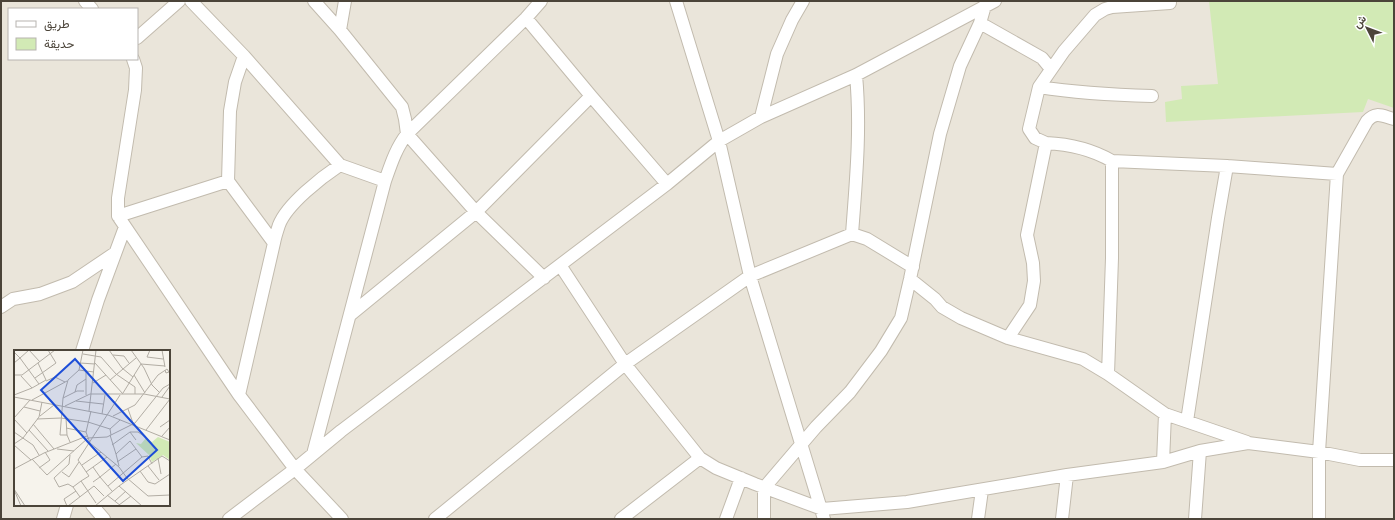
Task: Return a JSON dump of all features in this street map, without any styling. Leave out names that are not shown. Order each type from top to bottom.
[{"type":"street","points":[[138,37],[179,1]]},
{"type":"street","points":[[191,1],[244,56],[340,165],[385,181]]},
{"type":"street","points":[[314,1],[340,30],[402,107],[407,134],[476,212],[544,278]]},
{"type":"street","points":[[340,30],[345,1]]},
{"type":"street","points":[[313,454],[385,181],[400,143],[407,134],[526,18],[541,1]]},
{"type":"street","points":[[676,1],[719,141],[750,276],[823,514]]},
{"type":"street","points":[[761,117],[777,54],[792,20],[803,1]]},
{"type":"street","points":[[764,519],[764,488],[816,427],[850,392],[881,351],[901,318],[940,134],[960,66],[988,3]]},
{"type":"street","points":[[229,519],[295,469],[341,431],[666,184],[719,141],[761,117],[856,75],[988,3]]},
{"type":"street","points":[[1170,3],[1105,9],[1095,15],[1051,68],[1039,87],[1029,129],[1035,138],[1046,143],[1061,144],[1103,156],[1112,161],[1227,166],[1337,174]]},
{"type":"street","points":[[526,18],[666,184]]},
{"type":"street","points":[[980,23],[1042,58],[1051,68]]},
{"type":"street","points":[[244,56],[235,82],[230,111],[228,180],[274,243]]},
{"type":"street","points":[[133,60],[136,68],[135,90],[118,198],[118,216],[239,395],[295,469],[342,519]]},
{"type":"street","points":[[852,234],[859,105],[856,75]]},
{"type":"street","points":[[1039,87],[1104,95],[1152,96]]},
{"type":"street","points":[[350,315],[476,212],[591,96]]},
{"type":"street","points":[[1319,519],[1319,452],[1337,174],[1367,121],[1372,116],[1378,115],[1394,119]]},
{"type":"street","points":[[1008,338],[1030,305],[1034,281],[1033,263],[1027,235],[1046,143]]},
{"type":"street","points":[[1108,374],[1112,258],[1112,161]]},
{"type":"street","points":[[239,395],[279,224],[292,206],[319,180],[340,165]]},
{"type":"street","points":[[1186,421],[1227,166]]},
{"type":"street","points":[[118,216],[228,180]]},
{"type":"street","points":[[82,350],[98,300],[125,227]]},
{"type":"street","points":[[435,519],[625,364],[750,276],[852,234],[867,239],[912,267]]},
{"type":"street","points":[[1,307],[13,299],[40,294],[72,282],[115,253]]},
{"type":"street","points":[[560,265],[625,364],[700,458],[716,468],[823,514],[982,490],[1067,474],[1163,462],[1200,451],[1248,443]]},
{"type":"street","points":[[910,279],[935,299],[942,307],[961,318],[1008,338],[1083,359],[1108,374],[1165,414],[1248,443],[1319,452],[1360,460],[1394,460]]},
{"type":"street","points":[[1163,462],[1165,414]]},
{"type":"street","points":[[1196,519],[1200,451]]},
{"type":"street","points":[[621,519],[700,458]]},
{"type":"street","points":[[1062,519],[1067,474]]},
{"type":"street","points":[[726,519],[741,478]]},
{"type":"street","points":[[978,519],[982,490]]},
{"type":"street","points":[[64,519],[67,506]]},
{"type":"street","points":[[93,506],[104,519]]},
{"type":"shaded area","points":[[1,1],[1394,1],[1394,519],[1,519]]},
{"type":"green space","points":[[1209,1],[1394,1],[1394,108],[1368,99],[1363,112],[1166,122],[1165,102],[1182,99],[1181,86],[1218,84]]}]
